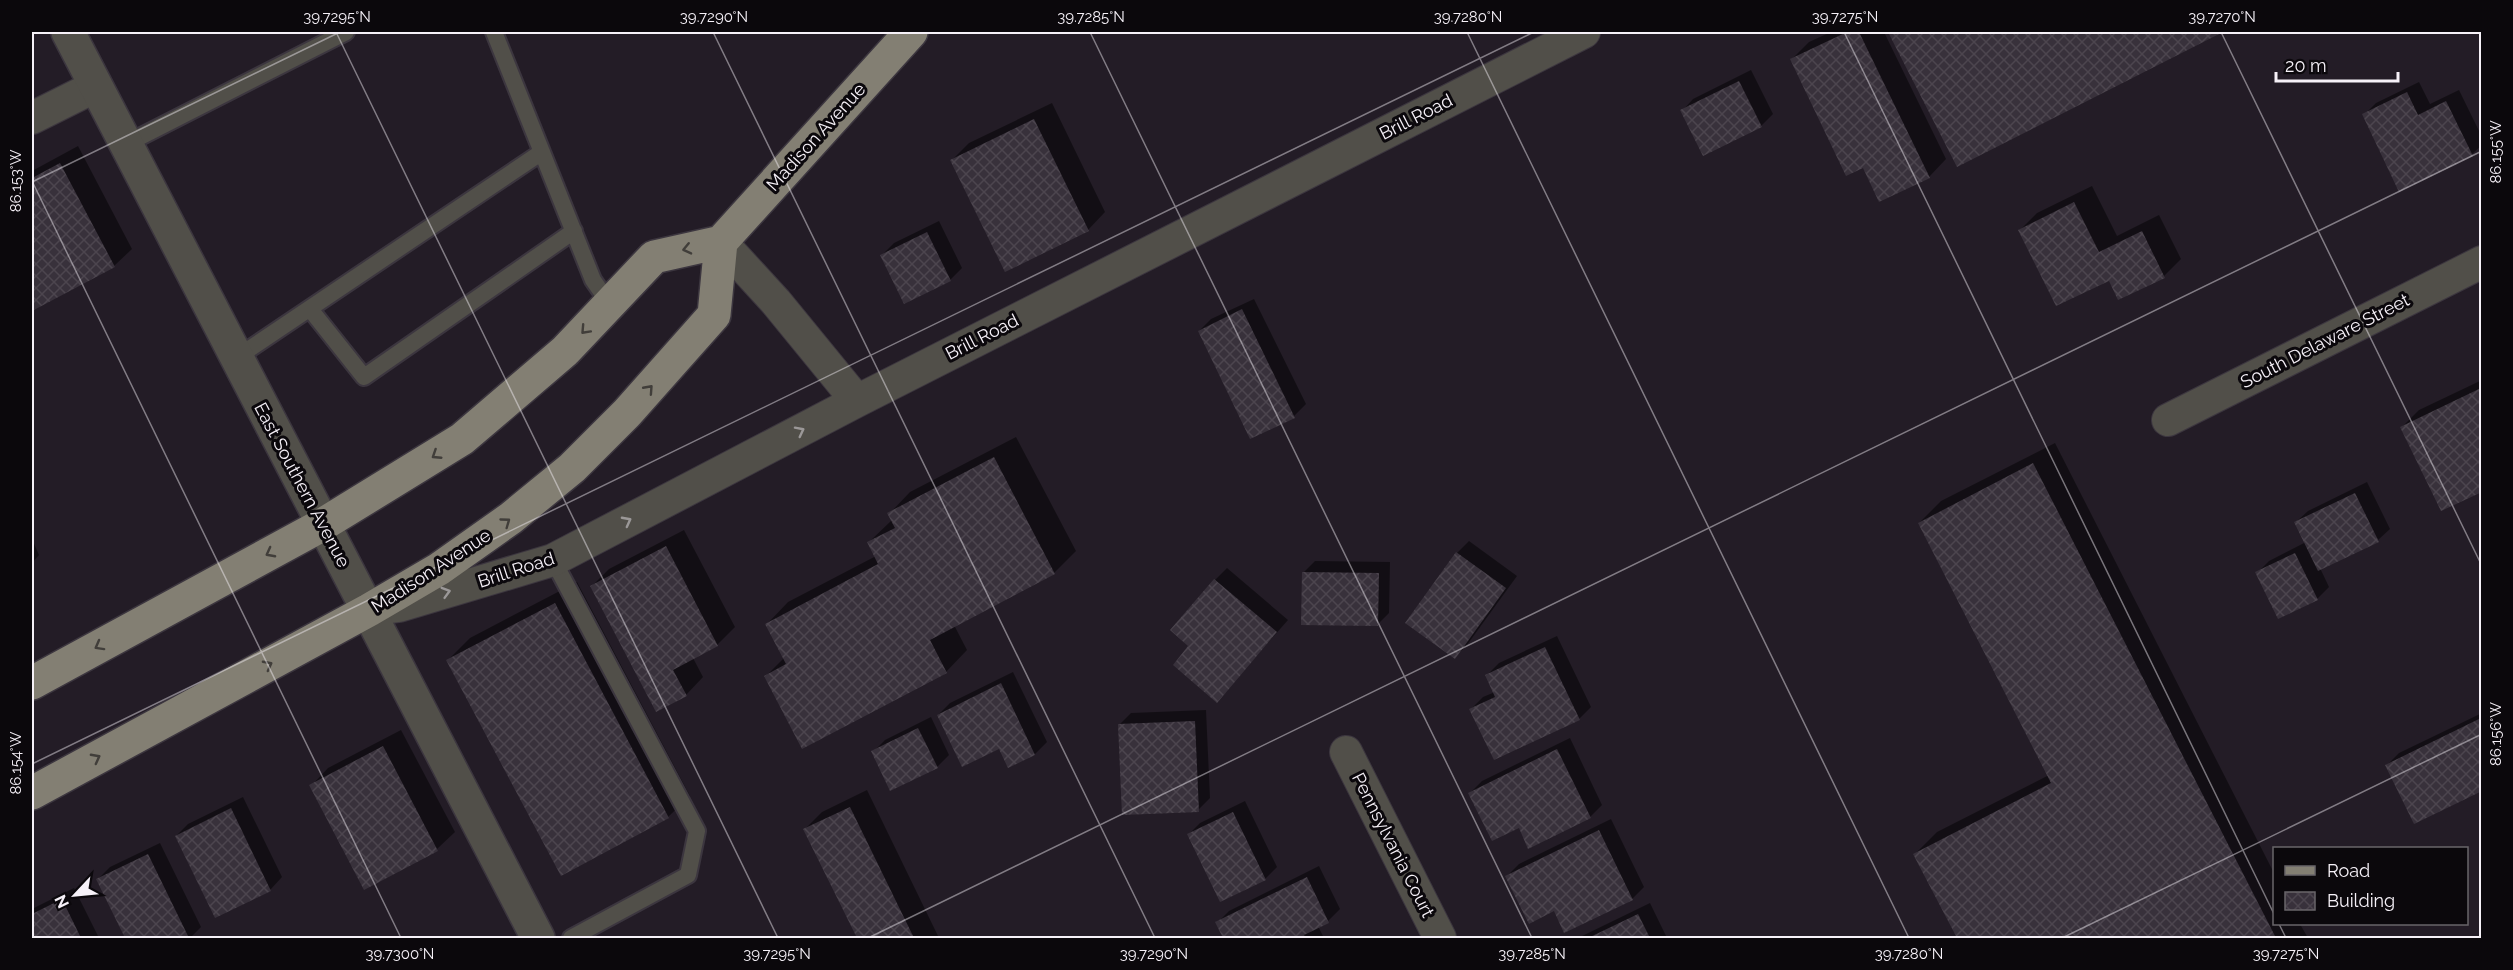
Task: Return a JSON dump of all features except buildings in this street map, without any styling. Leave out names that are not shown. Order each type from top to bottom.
[{"type":"main road","name":"Madison Avenue","points":[[32,793],[440,569],[512,518],[572,468],[627,413],[714,315],[721,242],[911,32]]},
{"type":"main road","points":[[32,682],[322,525],[462,439],[565,351],[654,257],[721,242]]},
{"type":"street","name":"East Southern Avenue","points":[[68,32],[538,939]]},
{"type":"street","name":"Brill Road","points":[[369,610],[399,606],[553,560],[857,401],[1584,32]]},
{"type":"street","points":[[32,118],[96,86]]},
{"type":"street","points":[[721,242],[857,401]]},
{"type":"street","name":"South Delaware Street","points":[[2168,420],[2481,261]]},
{"type":"street","name":"Pennsylvania Court","points":[[1346,752],[1440,939]]},
{"type":"lane","points":[[126,144],[346,32]]},
{"type":"lane","points":[[494,32],[593,280],[609,303]]},
{"type":"lane","points":[[236,358],[542,152]]},
{"type":"lane","points":[[310,309],[364,377],[574,231]]},
{"type":"lane","points":[[553,560],[697,831],[688,875],[571,939]]}]
